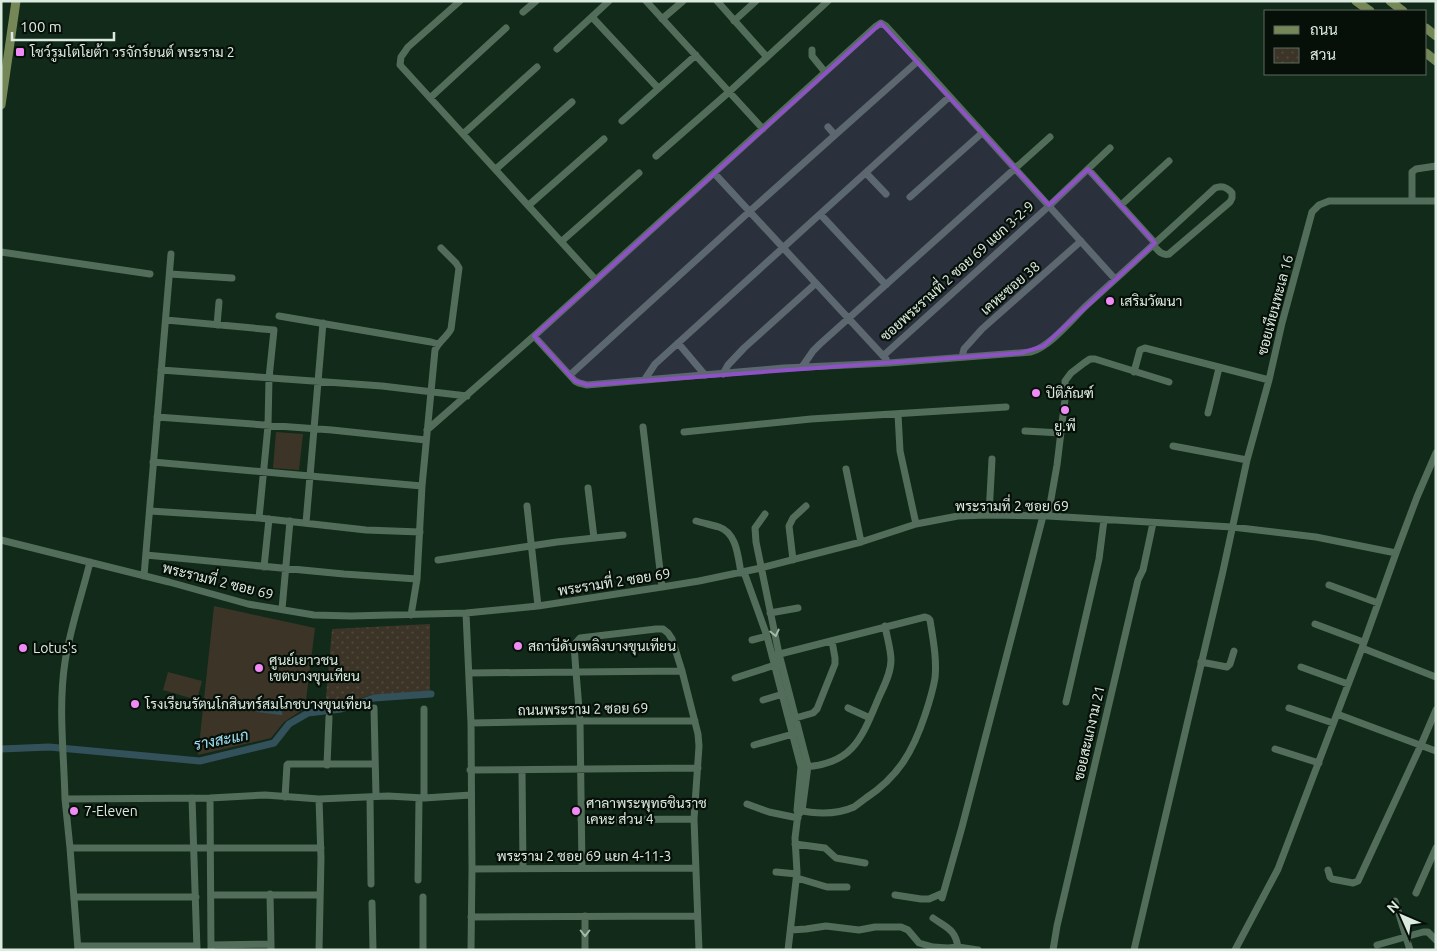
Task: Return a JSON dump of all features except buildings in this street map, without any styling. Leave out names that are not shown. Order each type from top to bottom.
[{"type":"main road","points":[[1,105],[16,1]]},
{"type":"main road","points":[[1356,1],[1369,10]]},
{"type":"main road","points":[[1390,1],[1402,10]]},
{"type":"street","points":[[460,1],[454,4],[408,47],[400,60],[400,65],[596,280]]},
{"type":"street","points":[[523,12],[536,1]]},
{"type":"street","points":[[556,49],[609,1]]},
{"type":"street","points":[[646,1],[762,129]]},
{"type":"street","points":[[662,19],[683,1]]},
{"type":"street","points":[[717,1],[767,57]]},
{"type":"street","points":[[734,21],[756,1]]},
{"type":"street","points":[[656,156],[828,1]]},
{"type":"street","points":[[592,17],[658,88]]},
{"type":"street","points":[[428,430],[714,174],[875,26],[881,23],[918,61],[1115,279]]},
{"type":"street","points":[[430,98],[506,28]]},
{"type":"street","points":[[812,50],[812,56],[825,72]]},
{"type":"street","points":[[622,121],[696,55]]},
{"type":"street","points":[[570,375],[918,61]]},
{"type":"street","points":[[463,134],[537,67]]},
{"type":"street","points":[[799,96],[805,103]]},
{"type":"street","points":[[645,379],[655,364],[949,97]]},
{"type":"street","points":[[496,169],[572,102]]},
{"type":"street","points":[[828,127],[835,135]]},
{"type":"street","points":[[910,197],[982,133]]},
{"type":"street","points":[[802,367],[813,351],[1050,137]]},
{"type":"street","points":[[529,205],[604,139]]},
{"type":"street","name":"ซอยพระรามที่ 2 ซอย 69 แยก 3-2-9","points":[[883,356],[1049,206],[1110,148]]},
{"type":"street","points":[[1121,205],[1169,161]]},
{"type":"street","points":[[1412,200],[1413,170],[1436,166]]},
{"type":"street","points":[[534,336],[570,375],[579,383],[587,385],[802,367],[1021,354],[1038,350],[1044,346],[1115,279],[1154,244],[1215,188],[1224,187],[1232,193],[1232,198],[1230,202],[1169,254],[1165,255],[1162,254],[1154,244],[1121,205],[1088,169]]},
{"type":"street","points":[[562,241],[639,173]]},
{"type":"street","points":[[866,173],[886,194]]},
{"type":"street","points":[[714,174],[889,363]]},
{"type":"street","name":"ซอยเทียนทะเล 16","points":[[1134,950],[1246,460],[1312,212],[1319,205],[1329,201],[1436,201]]},
{"type":"street","points":[[820,214],[886,286]]},
{"type":"street","name":"เคหะซอย 38","points":[[962,356],[964,349],[982,329],[1081,241]]},
{"type":"street","points":[[411,615],[417,579],[422,486],[436,350],[438,344],[451,329],[459,268],[440,248]]},
{"type":"street","points":[[1,252],[150,274]]},
{"type":"street","points":[[144,576],[170,274],[170,254]]},
{"type":"street","points":[[170,274],[232,278]]},
{"type":"street","points":[[723,374],[728,365],[744,348],[815,284]]},
{"type":"street","points":[[217,325],[220,302]]},
{"type":"street","points":[[279,316],[438,344]]},
{"type":"street","points":[[166,320],[274,330],[269,378],[268,426],[259,518]]},
{"type":"street","points":[[306,523],[323,323]]},
{"type":"street","points":[[678,343],[705,375]]},
{"type":"street","points":[[1134,372],[1140,350],[1145,348],[1268,380]]},
{"type":"street","points":[[895,895],[921,899],[942,896],[1045,516],[1057,465],[1065,399],[1065,381],[1071,373],[1090,359],[1095,359],[1169,382]]},
{"type":"street","points":[[1208,413],[1219,368]]},
{"type":"street","points":[[161,370],[318,381],[467,396]]},
{"type":"street","points":[[684,432],[811,419],[1006,406]]},
{"type":"street","points":[[898,414],[900,451],[916,524]]},
{"type":"street","points":[[157,417],[426,440]]},
{"type":"street","points":[[642,427],[662,587]]},
{"type":"street","points":[[1025,431],[1061,433]]},
{"type":"street","points":[[1173,446],[1246,460]]},
{"type":"street","points":[[1235,950],[1278,869],[1417,497],[1436,453]]},
{"type":"street","points":[[989,515],[992,459]]},
{"type":"street","points":[[153,462],[422,486]]},
{"type":"street","points":[[846,469],[861,542]]},
{"type":"street","points":[[588,488],[594,538]]},
{"type":"street","points":[[527,506],[538,606]]},
{"type":"street","points":[[793,560],[789,526],[793,518],[806,506]]},
{"type":"street","points":[[150,511],[259,518],[366,530],[420,532]]},
{"type":"street","points":[[764,514],[758,522],[755,535],[776,655],[804,767],[796,829],[797,876],[788,950]]},
{"type":"street","name":"พระรามที่ 2 ซอย 69","points":[[1,540],[248,604],[323,615],[351,616],[466,613],[538,606],[662,587],[761,568],[861,542],[916,524],[958,516],[1045,516],[1232,527],[1316,538],[1396,553]]},
{"type":"street","points":[[264,567],[269,519]]},
{"type":"street","points":[[1066,702],[1099,559],[1104,520]]},
{"type":"street","points":[[282,609],[290,521]]},
{"type":"street","points":[[696,521],[721,527],[734,542],[742,572],[776,655]]},
{"type":"street","name":"ซอยสะแกงาม 21","points":[[1053,950],[1103,725],[1138,580],[1154,523]]},
{"type":"street","points":[[438,560],[622,535]]},
{"type":"street","points":[[146,555],[286,569],[417,579]]},
{"type":"street","points":[[90,562],[68,643],[62,709],[64,799],[78,948],[197,948],[192,798]]},
{"type":"street","points":[[1330,585],[1378,603]]},
{"type":"street","points":[[770,613],[798,608]]},
{"type":"street","points":[[466,613],[471,723],[472,950]]},
{"type":"street","points":[[747,804],[781,815],[818,814],[854,807],[883,785],[905,760],[914,744],[929,704],[935,678],[936,665],[930,620],[925,617],[776,655]]},
{"type":"street","points":[[1315,624],[1436,677]]},
{"type":"street","points":[[804,767],[834,761],[853,748],[861,738],[888,675],[891,660],[885,626]]},
{"type":"street","points":[[582,868],[580,721],[574,645],[580,638],[663,629],[672,639],[682,671],[695,721],[699,746],[694,819],[699,950]]},
{"type":"street","points":[[752,640],[767,636]]},
{"type":"street","points":[[793,719],[812,713],[818,706],[836,658],[832,641]]},
{"type":"street","points":[[1201,662],[1227,667],[1230,664],[1234,651]]},
{"type":"street","points":[[735,678],[778,664]]},
{"type":"street","points":[[778,664],[783,694],[793,719],[793,734],[804,767]]},
{"type":"street","points":[[1301,667],[1348,684]]},
{"type":"street","points":[[469,673],[682,671]]},
{"type":"street","points":[[763,700],[783,694]]},
{"type":"street","points":[[371,884],[374,708]]},
{"type":"street","points":[[848,708],[870,718]]},
{"type":"street","points":[[1289,708],[1333,723]]},
{"type":"street","points":[[418,880],[424,709]]},
{"type":"street","points":[[1328,870],[1332,880],[1353,883],[1358,881],[1436,710]]},
{"type":"street","points":[[1337,714],[1436,751]]},
{"type":"street","points":[[326,765],[329,717]]},
{"type":"street","name":"ถนนพระราม 2 ซอย 69","points":[[471,723],[695,721]]},
{"type":"street","points":[[754,746],[793,734]]},
{"type":"street","points":[[1275,749],[1319,763]]},
{"type":"street","points":[[285,797],[287,765],[374,764]]},
{"type":"street","points":[[470,770],[698,768]]},
{"type":"street","points":[[522,770],[523,868]]},
{"type":"street","points":[[64,799],[210,798],[265,795],[319,799],[373,796],[421,798],[471,795]]},
{"type":"street","points":[[210,798],[212,848],[211,947],[271,947],[270,894]]},
{"type":"street","points":[[319,799],[321,848],[319,950]]},
{"type":"street","points":[[582,820],[694,819]]},
{"type":"street","points":[[795,844],[825,848],[836,858],[865,863]]},
{"type":"street","points":[[70,848],[321,848]]},
{"type":"street","points":[[1416,893],[1436,848]]},
{"type":"street","name":"พระราม 2 ซอย 69 แยก 4-11-3","points":[[472,868],[695,868]]},
{"type":"street","points":[[776,872],[797,876],[827,887],[847,887]]},
{"type":"street","points":[[211,895],[320,895]]},
{"type":"street","points":[[74,897],[196,897]]},
{"type":"street","points":[[423,897],[423,950]]},
{"type":"street","points":[[1395,900],[1410,950]]},
{"type":"street","points":[[372,903],[373,950]]},
{"type":"street","points":[[585,916],[585,950]]},
{"type":"street","points":[[471,917],[697,916]]},
{"type":"street","points":[[933,918],[953,932],[956,936],[958,947]]},
{"type":"street","points":[[791,930],[826,926],[860,930],[875,927],[901,927],[908,930],[919,943],[941,948],[958,947],[978,950]]},
{"type":"street","points":[[1377,944],[1423,932],[1428,932],[1436,940]]},
{"type":"highlighted area","points":[[881,23],[1049,205],[1088,169],[1155,243],[1044,346],[1021,353],[587,385],[575,381],[534,336]]},
{"type":"green space","points":[[276,432],[303,434],[299,470],[273,468]]},
{"type":"green space","name":"ศูนย์เยาวชน เขตบางขุนเทียน","points":[[214,606],[315,628],[305,708],[284,722],[271,738],[198,755]]},
{"type":"green space","points":[[430,624],[430,692],[372,695],[325,708],[332,629]]},
{"type":"green space","points":[[168,672],[202,681],[197,700],[163,690]]},
{"type":"water","points":[[258,700],[283,702],[282,715],[257,712]]},
{"type":"waterway","name":"รางสะแก","points":[[1,749],[49,747],[200,761],[274,743],[289,724],[308,713],[341,709],[374,698],[431,694]]},
{"type":"place","name":"โชว์รูมโตโยต้า วรจักร์ยนต์ พระราม 2","points":[[20,52]]},
{"type":"place","name":"เสริมวัฒนา","points":[[1110,301]]},
{"type":"place","name":"ปิติภัณฑ์","points":[[1036,393]]},
{"type":"place","name":"ยู.พี","points":[[1065,410]]},
{"type":"place","name":"สถานีดับเพลิงบางขุนเทียน","points":[[518,646]]},
{"type":"place","name":"Lotus's","points":[[23,648]]},
{"type":"place","name":"ศูนย์เยาวชน เขตบางขุนเทียน","points":[[259,668]]},
{"type":"place","name":"โรงเรียนรัตนโกสินทร์สมโภชบางขุนเทียน","points":[[135,704]]},
{"type":"place","name":"7-Eleven","points":[[74,811]]},
{"type":"place","name":"ศาลาพระพุทธชินราช เคหะ ส่วน 4","points":[[576,811]]}]
